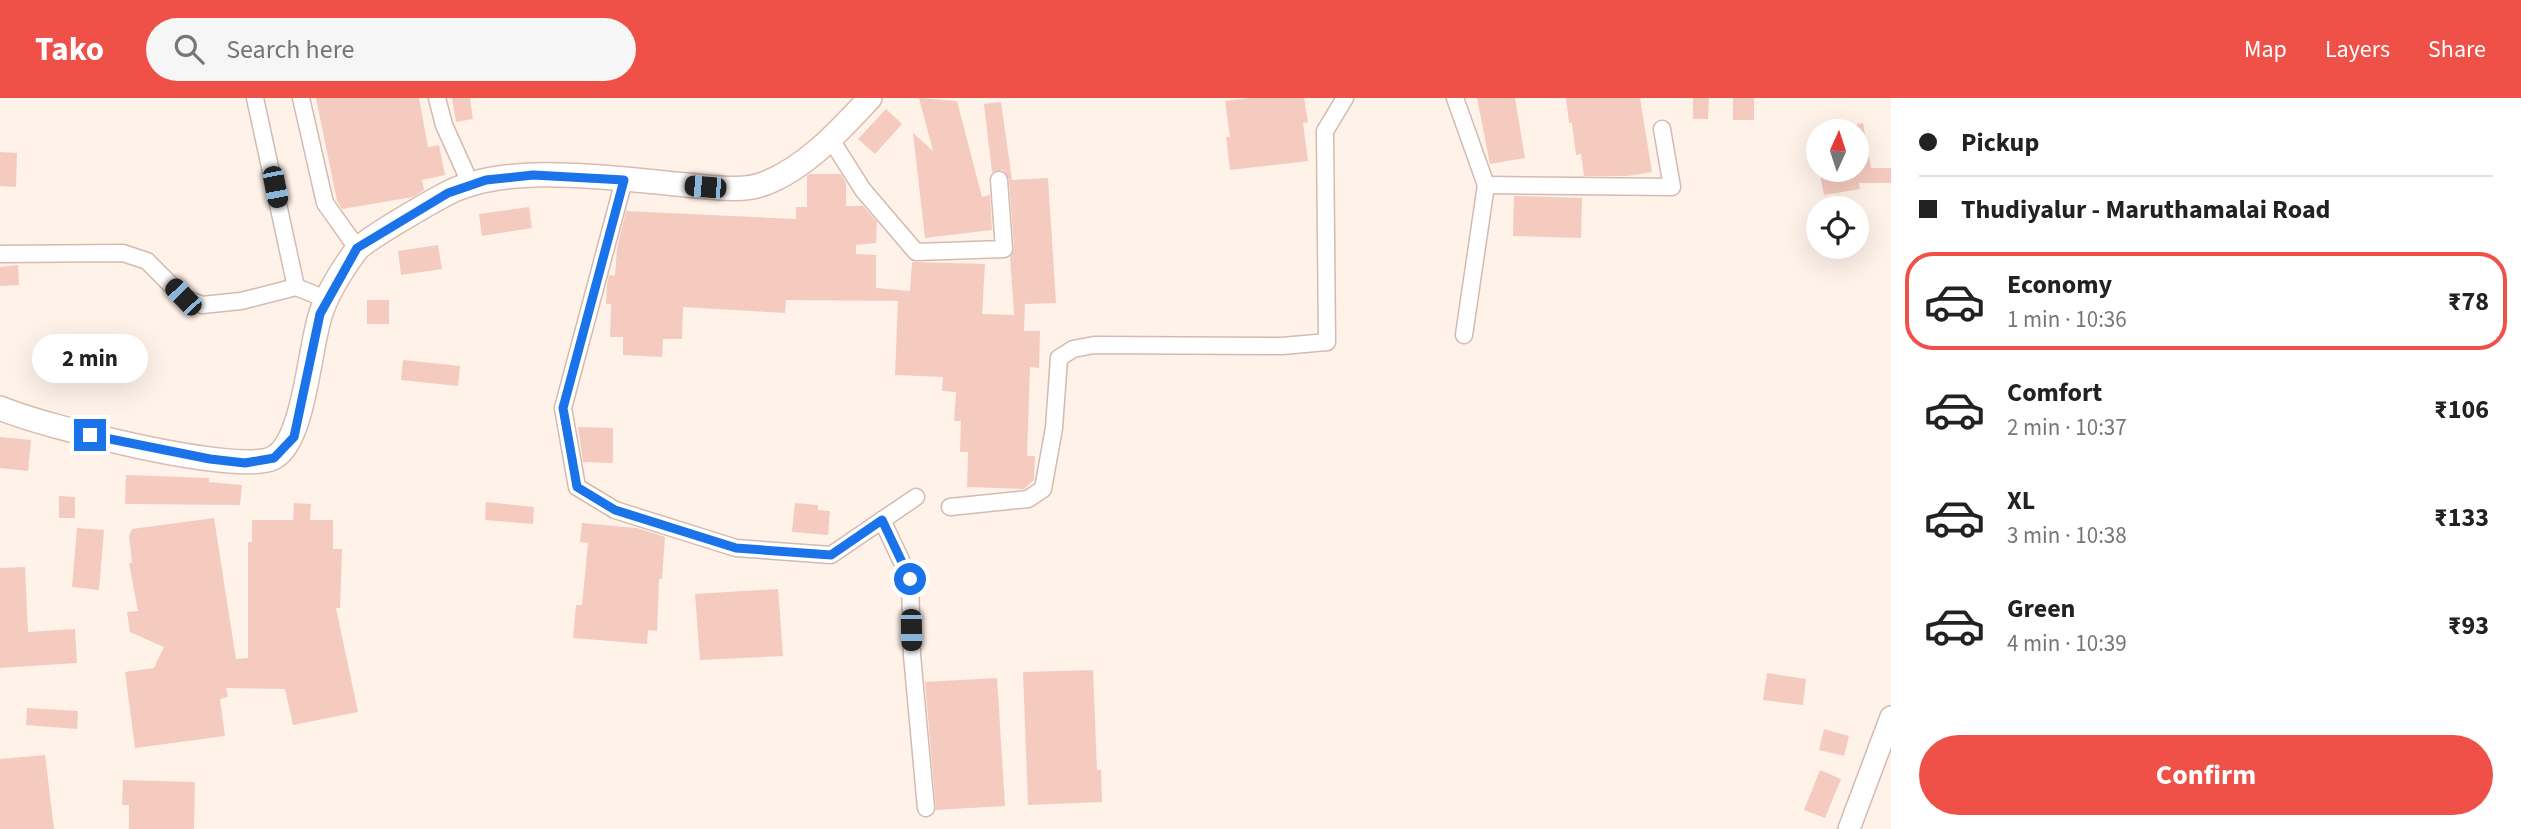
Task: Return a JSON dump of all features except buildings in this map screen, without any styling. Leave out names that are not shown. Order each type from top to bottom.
[{"type":"main road","points":[[0,408],[24,418],[112,440],[210,459],[245,463],[274,458],[294,437],[320,314],[326,299],[357,248],[448,193],[486,180],[533,175],[731,189],[766,183],[799,163],[830,138],[870,98]]},
{"type":"street","points":[[255,98],[296,287]]},
{"type":"street","points":[[301,98],[325,203],[357,248]]},
{"type":"street","points":[[437,98],[444,125],[471,185]]},
{"type":"street","points":[[950,508],[1028,499],[1043,489],[1054,428],[1059,358],[1073,349],[1094,345],[1282,346],[1327,342],[1325,131],[1345,98]]},
{"type":"street","points":[[1455,98],[1486,185],[1464,335]]},
{"type":"street","points":[[1486,185],[1672,187],[1662,129]]},
{"type":"street","points":[[830,138],[863,190],[916,252],[1004,249],[999,180]]},
{"type":"street","points":[[624,180],[563,408],[577,487],[615,510],[736,548],[831,555],[916,496]]},
{"type":"street","points":[[0,254],[123,253],[148,261],[183,297],[202,305],[241,301],[296,287],[326,299]]},
{"type":"street","points":[[882,520],[910,579],[912,655],[926,808]]},
{"type":"street","points":[[1849,829],[1891,717]]},
{"type":"route","points":[[90,435],[210,459],[245,463],[274,458],[294,437],[320,314],[326,299],[357,248],[448,193],[486,180],[533,175],[624,180],[563,408],[577,487],[615,510],[736,548],[831,555],[882,520],[910,579]]}]
